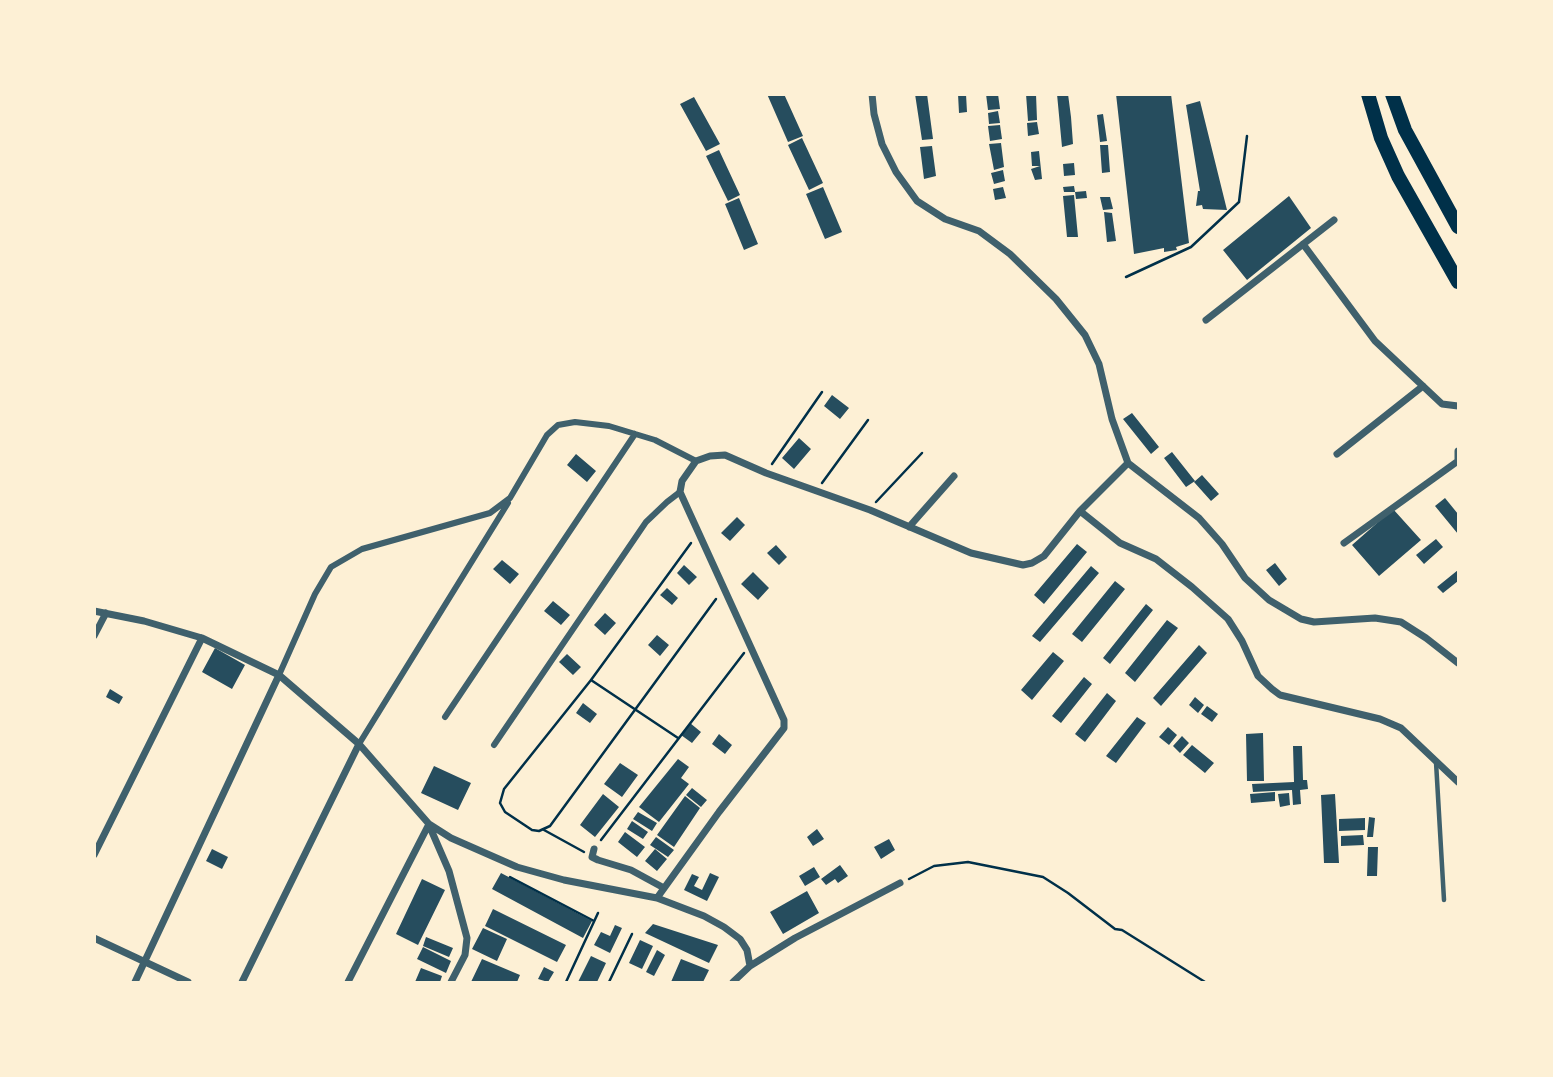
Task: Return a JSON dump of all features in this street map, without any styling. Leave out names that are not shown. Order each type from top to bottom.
[{"type":"highway","points":[[1368,94],[1381,138],[1398,176],[1458,282]]},
{"type":"highway","points":[[1392,94],[1405,130],[1458,226]]},
{"type":"street","points":[[872,94],[882,144],[896,172],[917,201],[945,219],[979,231],[1010,254],[1055,299],[1085,335],[1099,364],[1112,419],[1128,463],[1199,518],[1222,544],[1245,578],[1285,611],[1314,622],[1375,618],[1401,622],[1458,663]]},
{"type":"street","points":[[1206,320],[1334,220]]},
{"type":"street","points":[[1303,244],[1375,341],[1442,404],[1458,406]]},
{"type":"street","points":[[1337,454],[1423,386]]},
{"type":"street","points":[[242,982],[359,744],[547,435],[558,425],[575,422],[598,424],[655,440],[696,461]]},
{"type":"street","points":[[444,717],[635,434]]},
{"type":"street","points":[[1344,543],[1458,461],[1458,451]]},
{"type":"street","points":[[657,898],[784,727],[784,720],[680,492],[682,481],[696,461],[710,456],[726,455],[766,473],[870,510],[971,553],[1023,565],[1044,556],[1080,511],[1128,463]]},
{"type":"street","points":[[909,527],[954,476]]},
{"type":"street","points":[[494,745],[646,522],[680,492]]},
{"type":"street","points":[[135,982],[315,594],[331,567],[362,550],[490,513],[510,498]]},
{"type":"street","points":[[1080,511],[1120,542],[1156,559],[1228,619],[1242,641],[1258,676],[1272,690],[1280,695],[1380,719],[1401,728],[1458,782]]},
{"type":"street","points":[[94,611],[144,621],[202,638],[279,675],[359,744],[429,824],[451,838],[517,867],[564,880],[657,898],[704,916],[740,939],[747,950],[750,966]]},
{"type":"street","points":[[94,636],[106,613]]},
{"type":"street","points":[[94,855],[202,638]]},
{"type":"street","points":[[348,982],[429,824]]},
{"type":"street","points":[[429,824],[449,871],[467,938],[465,955],[451,982]]},
{"type":"street","points":[[593,853],[664,888]]},
{"type":"street","points":[[733,982],[750,966],[795,938],[900,883]]},
{"type":"street","points":[[94,938],[188,982]]},
{"type":"lane","points":[[1436,761],[1444,900]]},
{"type":"path","points":[[1126,277],[1191,247],[1239,202],[1247,136]]},
{"type":"path","points":[[766,473],[822,392]]},
{"type":"path","points":[[816,491],[868,420]]},
{"type":"path","points":[[870,510],[922,453]]},
{"type":"path","points":[[699,533],[592,680],[504,789],[500,803],[506,812],[532,830],[544,830],[593,853],[750,645]]},
{"type":"path","points":[[544,830],[551,826],[724,588]]},
{"type":"path","points":[[592,680],[678,738]]},
{"type":"path","points":[[900,883],[934,866],[968,862],[1043,877],[1115,929],[1122,930],[1205,982]]},
{"type":"path","points":[[507,876],[594,921]]},
{"type":"path","points":[[566,982],[598,913]]},
{"type":"path","points":[[609,982],[632,934]]},
{"type":"building","points":[[767,94],[784,94],[803,136],[788,142]]},
{"type":"building","points":[[915,94],[927,94],[933,139],[922,140]]},
{"type":"building","points":[[958,94],[966,94],[967,112],[959,113]]},
{"type":"building","points":[[986,94],[998,94],[1000,109],[988,110]]},
{"type":"building","points":[[1026,94],[1036,94],[1037,120],[1028,121]]},
{"type":"building","points":[[1057,94],[1068,94],[1071,117],[1073,144],[1062,147]]},
{"type":"building","points":[[1116,94],[1171,94],[1189,243],[1176,247],[1177,250],[1164,252],[1164,248],[1134,254]]},
{"type":"building","points":[[694,97],[720,144],[706,151],[680,104]]},
{"type":"building","points":[[1200,101],[1227,210],[1196,206],[1200,191],[1186,105]]},
{"type":"building","points":[[998,111],[1000,123],[989,124],[988,113]]},
{"type":"building","points":[[1103,114],[1107,141],[1100,142],[1097,115]]},
{"type":"building","points":[[1037,122],[1039,134],[1028,136],[1027,123]]},
{"type":"building","points":[[1000,125],[1002,139],[990,141],[988,126]]},
{"type":"building","points":[[802,138],[823,183],[809,190],[788,145]]},
{"type":"building","points":[[1001,143],[1004,167],[994,170],[989,144]]},
{"type":"building","points":[[1100,145],[1108,145],[1110,172],[1102,173]]},
{"type":"building","points":[[932,146],[936,176],[924,179],[920,147]]},
{"type":"building","points":[[719,150],[740,195],[728,201],[706,156]]},
{"type":"building","points":[[1039,151],[1042,179],[1035,180],[1031,169],[1040,166],[1032,166],[1031,152]]},
{"type":"building","points":[[1074,163],[1075,175],[1064,176],[1063,164]]},
{"type":"building","points":[[1003,170],[1005,181],[994,184],[991,173]]},
{"type":"building","points":[[1074,186],[1075,192],[1064,192],[1063,187]]},
{"type":"building","points":[[823,187],[842,232],[825,239],[806,194]]},
{"type":"building","points":[[1003,187],[1006,198],[995,200],[993,189]]},
{"type":"building","points":[[1086,191],[1087,198],[1076,199],[1075,192]]},
{"type":"building","points":[[1074,195],[1078,237],[1067,237],[1063,196]]},
{"type":"building","points":[[1289,196],[1311,228],[1247,280],[1223,250]]},
{"type":"building","points":[[1100,197],[1110,197],[1113,209],[1103,210]]},
{"type":"building","points":[[739,198],[758,244],[744,250],[725,204]]},
{"type":"building","points":[[1104,212],[1112,213],[1116,241],[1107,242]]},
{"type":"building","points":[[832,395],[849,408],[840,419],[824,406]]},
{"type":"building","points":[[1132,413],[1159,447],[1151,454],[1123,419]]},
{"type":"building","points":[[799,438],[811,449],[794,469],[782,458]]},
{"type":"building","points":[[1172,452],[1195,481],[1186,487],[1164,458]]},
{"type":"building","points":[[576,454],[596,471],[587,482],[567,465]]},
{"type":"building","points":[[1202,475],[1219,494],[1211,501],[1194,482]]},
{"type":"building","points":[[1445,498],[1458,514],[1458,534],[1435,506]]},
{"type":"building","points":[[1393,509],[1421,540],[1379,576],[1352,545]]},
{"type":"building","points":[[737,517],[745,525],[730,541],[721,533]]},
{"type":"building","points":[[1436,539],[1443,547],[1424,564],[1416,555]]},
{"type":"building","points":[[1077,544],[1087,552],[1044,604],[1034,595]]},
{"type":"building","points":[[776,545],[787,557],[779,565],[767,553]]},
{"type":"building","points":[[502,560],[519,574],[510,584],[493,569]]},
{"type":"building","points":[[1275,563],[1287,579],[1279,586],[1266,570]]},
{"type":"building","points":[[684,565],[697,577],[689,585],[677,573]]},
{"type":"building","points":[[1091,566],[1099,573],[1040,642],[1032,636]]},
{"type":"building","points":[[1458,570],[1458,581],[1443,593],[1437,587]]},
{"type":"building","points":[[753,572],[769,588],[758,600],[741,584]]},
{"type":"building","points":[[1115,581],[1125,589],[1082,642],[1072,634]]},
{"type":"building","points":[[667,588],[678,598],[672,605],[660,595]]},
{"type":"building","points":[[553,601],[570,615],[561,625],[544,611]]},
{"type":"building","points":[[1146,604],[1153,610],[1110,664],[1103,658]]},
{"type":"building","points":[[605,613],[616,623],[605,635],[594,625]]},
{"type":"building","points":[[1167,620],[1178,628],[1135,682],[1125,673]]},
{"type":"building","points":[[657,635],[669,645],[660,656],[648,645]]},
{"type":"building","points":[[1199,645],[1207,653],[1161,706],[1153,698]]},
{"type":"building","points":[[215,648],[245,665],[232,689],[202,672]]},
{"type":"building","points":[[1053,652],[1064,661],[1032,700],[1021,690]]},
{"type":"building","points":[[567,654],[581,667],[573,675],[559,662]]},
{"type":"building","points":[[1084,677],[1092,684],[1061,723],[1052,716]]},
{"type":"building","points":[[110,689],[123,697],[119,704],[106,697]]},
{"type":"building","points":[[1107,693],[1116,701],[1085,742],[1075,734]]},
{"type":"building","points":[[1195,697],[1204,705],[1198,713],[1189,705]]},
{"type":"building","points":[[583,703],[597,714],[590,723],[576,713]]},
{"type":"building","points":[[1207,706],[1218,714],[1212,722],[1201,714]]},
{"type":"building","points":[[1137,717],[1146,723],[1116,763],[1106,756]]},
{"type":"building","points":[[690,723],[701,732],[692,743],[681,735]]},
{"type":"building","points":[[1168,727],[1177,735],[1169,745],[1159,737]]},
{"type":"building","points":[[1263,733],[1264,781],[1247,781],[1246,734]]},
{"type":"building","points":[[719,734],[732,745],[725,754],[712,744]]},
{"type":"building","points":[[1182,736],[1189,743],[1180,753],[1173,746]]},
{"type":"building","points":[[1192,745],[1214,763],[1205,773],[1183,755]]},
{"type":"building","points":[[1293,746],[1302,746],[1303,780],[1307,780],[1308,789],[1300,790],[1301,804],[1293,805],[1292,790],[1253,792],[1252,784],[1294,782]]},
{"type":"building","points":[[678,759],[689,767],[681,778],[689,784],[659,822],[639,807]]},
{"type":"building","points":[[620,763],[638,775],[622,797],[604,784]]},
{"type":"building","points":[[434,766],[471,783],[458,810],[421,793]]},
{"type":"building","points":[[692,788],[707,800],[701,807],[686,795]]},
{"type":"building","points":[[1275,792],[1275,801],[1251,803],[1250,794]]},
{"type":"building","points":[[1289,793],[1290,805],[1280,807],[1278,794]]},
{"type":"building","points":[[603,794],[619,807],[595,837],[580,825]]},
{"type":"building","points":[[1335,794],[1339,863],[1324,863],[1321,795]]},
{"type":"building","points":[[685,796],[700,808],[674,847],[657,835]]},
{"type":"building","points":[[638,812],[657,823],[652,831],[633,819]]},
{"type":"building","points":[[1369,817],[1375,818],[1373,837],[1367,837]]},
{"type":"building","points":[[1365,818],[1365,830],[1339,831],[1339,819]]},
{"type":"building","points":[[632,821],[648,832],[643,839],[627,829]]},
{"type":"building","points":[[817,829],[824,839],[813,846],[807,837]]},
{"type":"building","points":[[625,832],[645,847],[637,857],[618,842]]},
{"type":"building","points":[[1363,835],[1364,845],[1341,846],[1341,836]]},
{"type":"building","points":[[656,837],[674,850],[668,857],[650,845]]},
{"type":"building","points":[[889,839],[895,850],[881,859],[874,847]]},
{"type":"building","points":[[1368,847],[1378,847],[1377,876],[1367,876]]},
{"type":"building","points":[[212,849],[228,857],[222,869],[206,861]]},
{"type":"building","points":[[655,849],[667,859],[657,871],[645,861]]},
{"type":"building","points":[[840,865],[848,876],[838,883],[835,879],[826,885],[821,879]]},
{"type":"building","points":[[814,867],[820,877],[805,886],[799,876]]},
{"type":"building","points":[[501,873],[592,921],[583,938],[492,889]]},
{"type":"building","points":[[710,873],[719,877],[707,901],[684,890],[692,874],[699,877],[694,886],[702,890]]},
{"type":"building","points":[[422,879],[445,890],[418,945],[396,934]]},
{"type":"building","points":[[807,891],[819,913],[783,934],[770,912]]},
{"type":"building","points":[[493,909],[566,945],[557,962],[485,926]]},
{"type":"building","points":[[653,924],[718,945],[709,963],[645,933]]},
{"type":"building","points":[[615,925],[622,928],[610,953],[594,945],[601,932],[610,936]]},
{"type":"building","points":[[483,928],[507,939],[497,961],[472,949]]},
{"type":"building","points":[[426,937],[453,948],[449,957],[423,946]]},
{"type":"building","points":[[640,940],[653,946],[642,969],[629,963]]},
{"type":"building","points":[[423,947],[451,961],[446,973],[417,959]]},
{"type":"building","points":[[657,950],[665,955],[654,976],[646,972]]},
{"type":"building","points":[[591,956],[606,963],[597,982],[578,982]]},
{"type":"building","points":[[482,959],[520,975],[517,982],[471,982]]},
{"type":"building","points":[[681,959],[709,970],[703,982],[671,982]]},
{"type":"building","points":[[544,967],[554,972],[548,982],[538,979]]},
{"type":"building","points":[[421,968],[442,976],[440,982],[415,982]]}]
